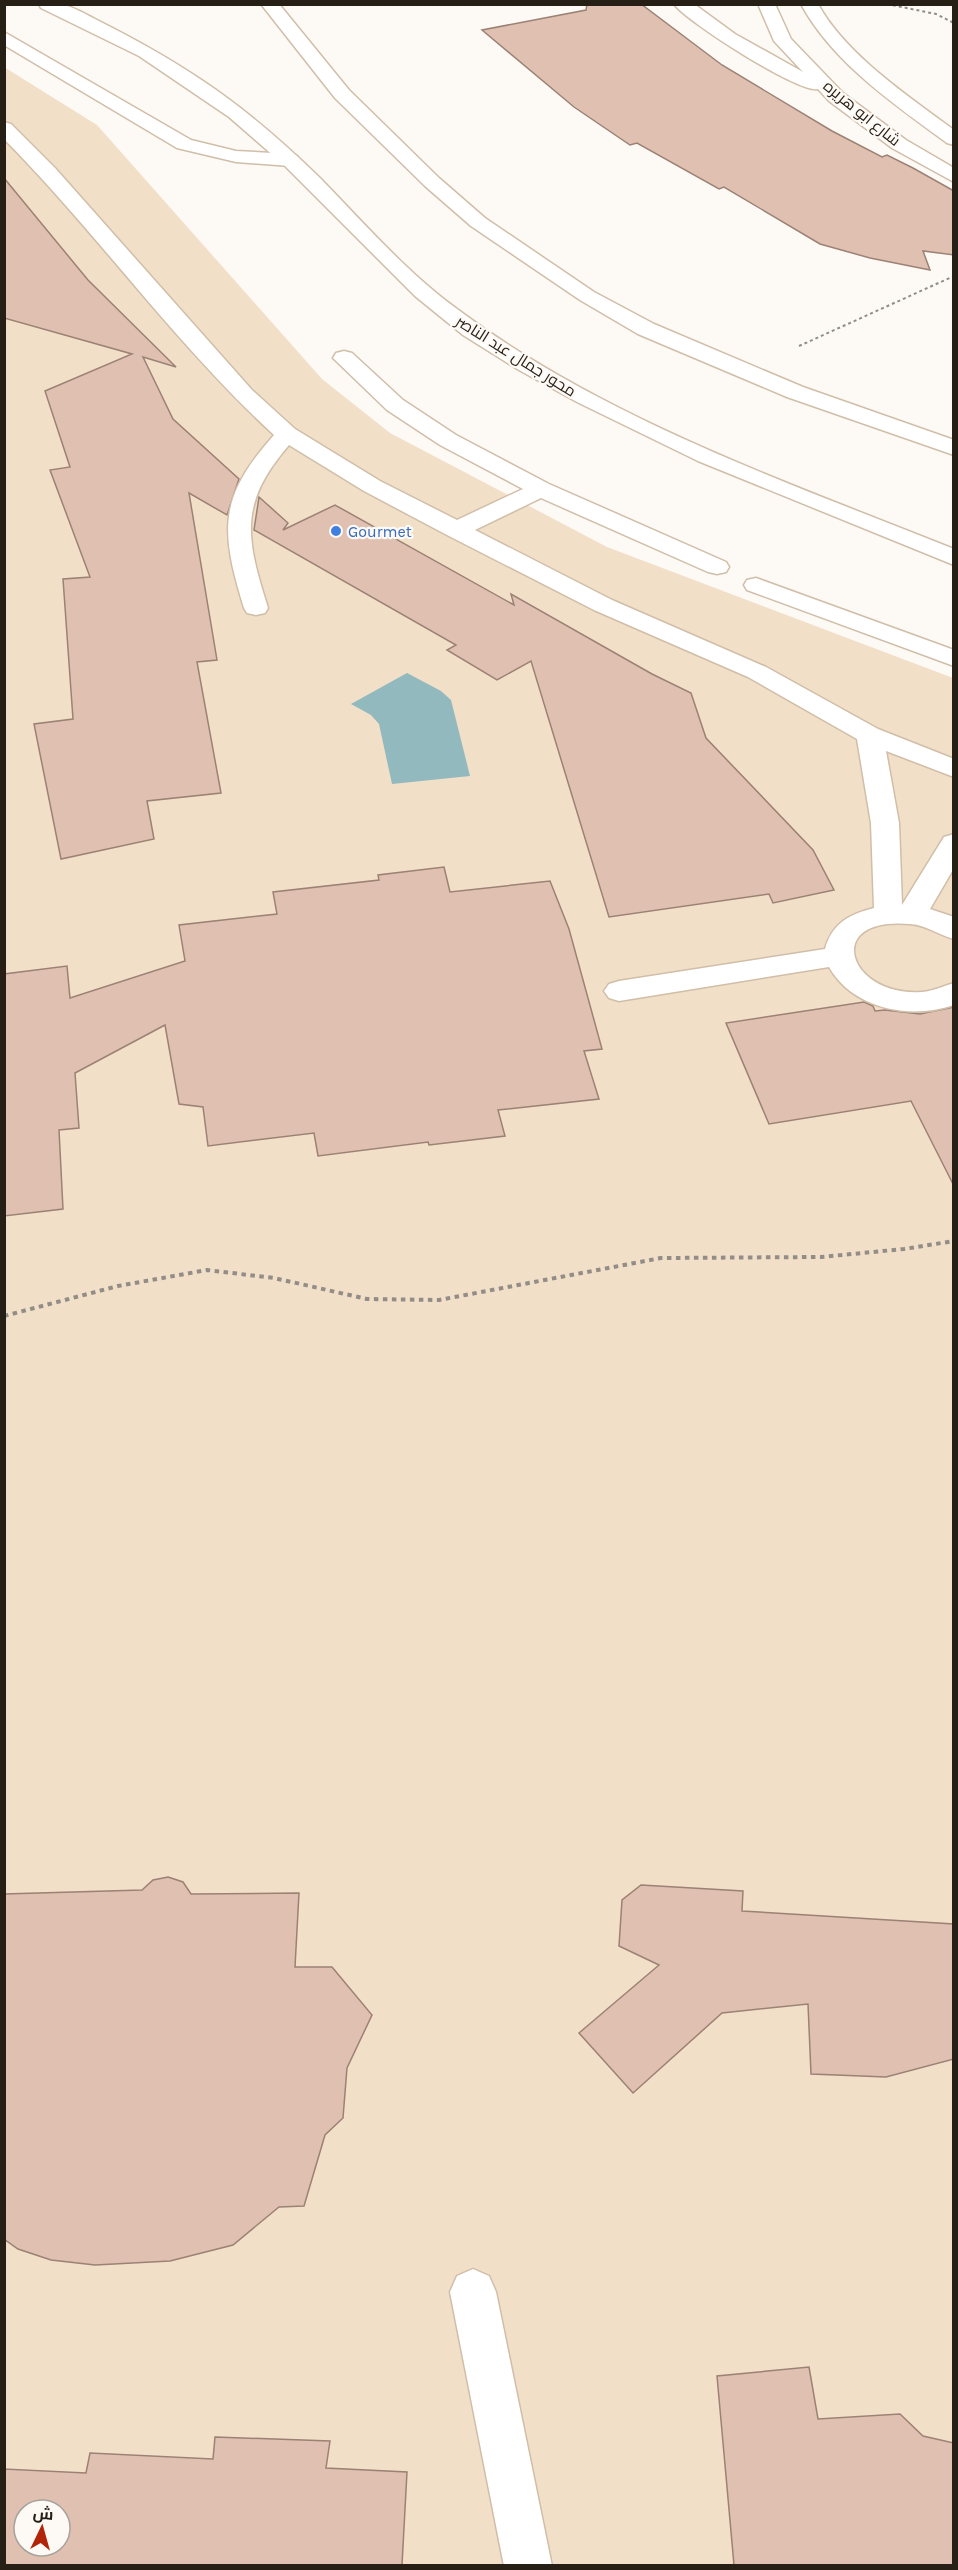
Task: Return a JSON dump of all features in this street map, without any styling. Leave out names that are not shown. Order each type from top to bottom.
[{"type":"street","name":"محور جمال عبد الناصر","points":[[47,4],[146,52],[206,89],[290,160],[352,226],[426,295],[470,330],[582,397],[651,430],[796,494],[954,558]]},
{"type":"street","points":[[269,4],[342,94],[432,182],[478,222],[578,290],[636,323],[744,371],[795,392],[954,448]]},
{"type":"street","points":[[682,4],[777,66],[836,97]]},
{"type":"street","name":"شارع ابو هريره","points":[[766,4],[783,41],[836,97],[899,144],[954,176]]},
{"type":"street","name":"شارع ابو هريره","points":[[809,4],[821,26],[885,88],[954,139]]},
{"type":"street","points":[[4,37],[184,144],[217,154],[290,160]]},
{"type":"street","points":[[4,128],[48,172],[244,395],[287,434],[346,472],[611,609],[757,672],[869,735],[954,769]]},
{"type":"street","points":[[344,358],[382,395],[423,425],[541,489],[717,567]]},
{"type":"street","points":[[256,608],[238,544],[237,516],[244,494],[255,473],[269,453],[287,434]]},
{"type":"street","points":[[455,530],[541,489]]},
{"type":"street","points":[[756,585],[951,653]]},
{"type":"street","points":[[869,735],[885,815],[890,863],[900,914]]},
{"type":"street","points":[[900,914],[936,870],[954,843]]},
{"type":"street","points":[[954,930],[946,924],[900,914],[862,921],[844,937],[839,956],[850,978],[875,995],[909,1003],[943,1000],[954,993]]},
{"type":"street","points":[[619,991],[839,956]]},
{"type":"street","points":[[473,2292],[528,2565]]},
{"type":"path","points":[[887,4],[936,14],[953,23]]},
{"type":"path","points":[[744,371],[954,276]]},
{"type":"path","points":[[4,1316],[118,1286],[207,1270],[274,1278],[367,1299],[439,1300],[662,1258],[821,1257],[904,1249],[954,1241]]},
{"type":"shaded area","points":[[4,67],[97,125],[322,379],[390,433],[607,547],[953,678],[953,2565],[5,2565]]},
{"type":"water","points":[[407,673],[441,691],[451,700],[470,776],[392,784],[379,724],[371,715],[351,704]]},
{"type":"building","points":[[587,4],[641,4],[722,65],[832,131],[882,157],[887,155],[954,191],[954,255],[923,251],[930,270],[870,258],[820,244],[724,187],[719,189],[637,143],[630,145],[574,107],[482,30],[586,10]]},
{"type":"building","points":[[4,178],[88,280],[176,367],[143,357],[173,419],[239,479],[227,515],[189,493],[217,660],[197,662],[221,793],[147,801],[154,839],[61,859],[34,724],[73,719],[63,579],[90,577],[50,470],[70,467],[45,391],[132,354],[4,318]]},
{"type":"building","points":[[259,497],[288,523],[283,530],[335,505],[514,605],[511,594],[652,674],[691,693],[706,738],[813,850],[834,890],[773,903],[769,894],[609,917],[531,661],[497,680],[447,650],[456,645],[254,530]]},
{"type":"building","points":[[444,867],[450,892],[550,881],[569,929],[602,1049],[584,1051],[599,1099],[498,1110],[505,1136],[429,1145],[428,1142],[318,1156],[314,1133],[208,1146],[203,1107],[179,1104],[165,1025],[75,1073],[79,1128],[59,1130],[63,1209],[4,1216],[4,974],[67,966],[70,998],[185,961],[179,925],[277,914],[273,892],[379,880],[378,875]]},
{"type":"building","points":[[864,1002],[873,1006],[875,1011],[920,1014],[954,1007],[954,1186],[911,1101],[769,1124],[726,1023]]},
{"type":"building","points":[[168,1877],[183,1882],[191,1894],[299,1893],[295,1967],[332,1967],[372,2015],[347,2068],[343,2118],[325,2135],[304,2206],[279,2207],[233,2245],[170,2261],[95,2265],[51,2260],[18,2249],[4,2239],[4,1894],[142,1890],[153,1880]]},
{"type":"building","points":[[641,1885],[743,1891],[742,1911],[954,1924],[954,2059],[886,2077],[811,2074],[808,2004],[722,2013],[633,2093],[579,2033],[659,1965],[619,1946],[622,1900]]},
{"type":"building","points":[[809,2367],[818,2419],[900,2414],[923,2436],[954,2443],[954,2565],[734,2565],[717,2376]]},
{"type":"building","points":[[215,2437],[330,2441],[326,2468],[407,2472],[402,2565],[4,2565],[4,2469],[86,2473],[90,2453],[213,2459]]},
{"type":"place","name":"Gourmet","points":[[336,531]]}]
